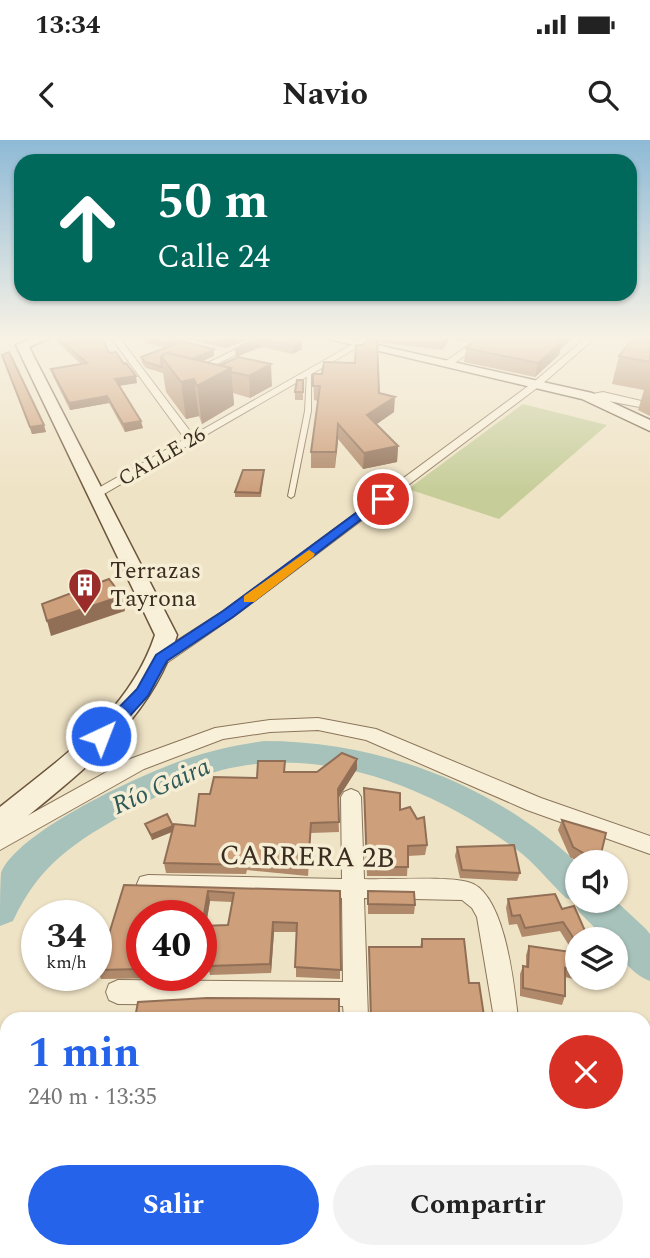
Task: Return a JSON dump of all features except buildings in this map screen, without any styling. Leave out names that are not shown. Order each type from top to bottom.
[{"type":"street","points":[[0,823],[101,736],[143,693],[162,658],[166,635],[44,388]]},
{"type":"street","points":[[158,388],[191,440]]},
{"type":"street","name":"CALLE 26","points":[[97,494],[277,388]]},
{"type":"street","points":[[162,658],[228,614],[532,388]]},
{"type":"street","points":[[561,388],[587,396],[650,426]]},
{"type":"street","points":[[570,388],[646,405],[650,393]]},
{"type":"street","points":[[587,396],[603,395],[650,419]]},
{"type":"street","points":[[0,841],[137,764],[221,733],[270,726],[318,724],[370,734],[534,804],[650,845]]},
{"type":"street","points":[[351,797],[356,1012]]},
{"type":"street","name":"CARRERA 2B","points":[[148,884],[466,891],[480,901],[488,915],[505,1012]]},
{"type":"street","points":[[118,992],[355,993]]},
{"type":"lane","points":[[292,496],[308,411],[309,388]]},
{"type":"green space","points":[[523,404],[607,425],[499,519],[408,489]]},
{"type":"waterway","name":"Río Gaira","points":[[0,910],[17,877],[44,850],[76,827],[180,773],[225,758],[264,752],[304,752],[344,757],[423,782],[496,819],[528,840],[565,874]]},
{"type":"waterway","name":"Río Gaira","points":[[604,913],[633,941],[650,963]]},
{"type":"slow traffic","points":[[249,599],[309,554]]},
{"type":"place","name":"Terrazas Tayrona","points":[[85,615]]},
{"type":"route","points":[[101,736],[143,693],[162,658],[228,614],[383,499]]}]
